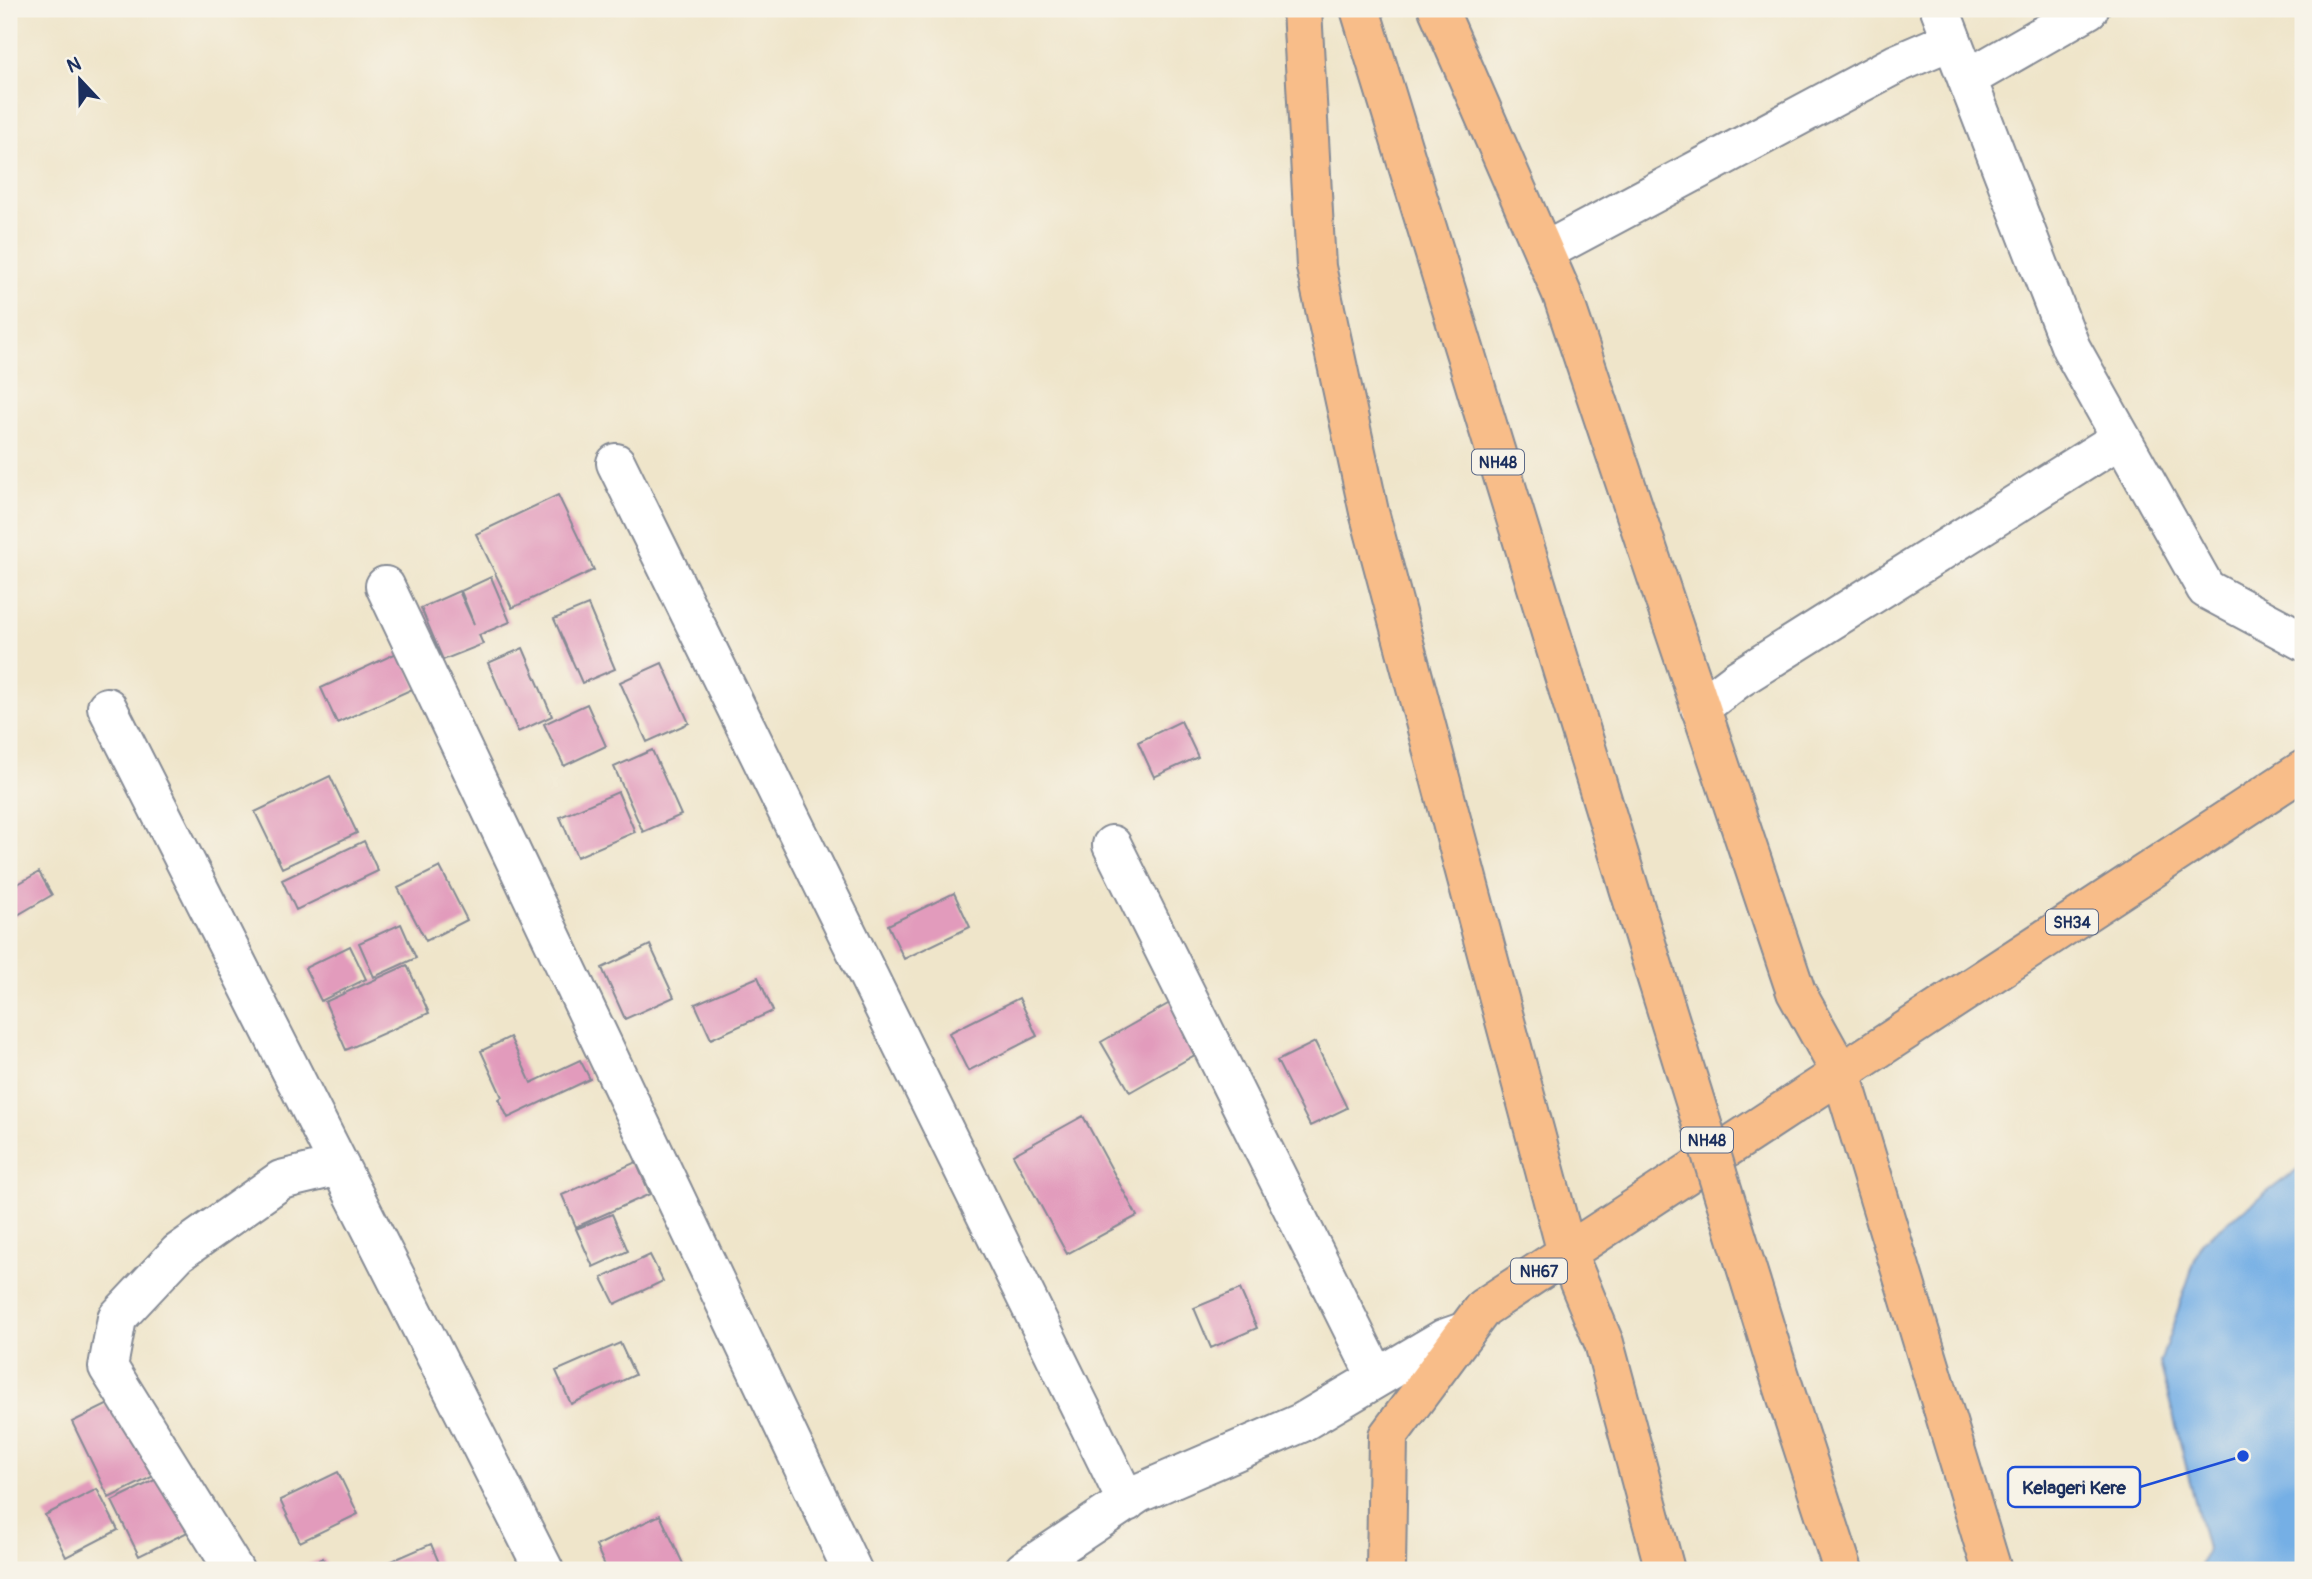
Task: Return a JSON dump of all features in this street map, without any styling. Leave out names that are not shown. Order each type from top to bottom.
[{"type":"main road","points":[[1302,9],[1316,267],[1369,512],[1567,1253]]},
{"type":"main road","name":"NH48","points":[[1360,9],[1777,1367],[1843,1570]]},
{"type":"main road","points":[[1438,9],[1562,294],[1796,992],[1841,1073],[1992,1570]]},
{"type":"main road","name":"SH34","points":[[1841,1073],[2303,770]]},
{"type":"main road","name":"NH67","points":[[1386,1570],[1388,1436],[1483,1308],[1841,1073]]},
{"type":"main road","name":"NH67","points":[[1567,1253],[1604,1343],[1665,1570]]},
{"type":"street","points":[[1967,79],[2089,9]]},
{"type":"street","points":[[1544,252],[1896,64],[1946,24],[2071,348],[2206,589],[2303,641]]},
{"type":"street","points":[[1700,708],[1738,679],[2121,438]]},
{"type":"street","points":[[616,463],[1127,1502]]},
{"type":"street","points":[[385,586],[852,1570]]},
{"type":"street","points":[[107,707],[544,1570]]},
{"type":"street","points":[[1112,845],[1377,1378]]},
{"type":"street","points":[[234,1570],[108,1367],[117,1318],[178,1253],[281,1180],[339,1166]]},
{"type":"street","points":[[1024,1570],[1139,1493],[1301,1423],[1443,1339],[1466,1331]]},
{"type":"water","points":[[2303,1165],[2303,1570],[2199,1570],[2207,1549],[2160,1363],[2201,1242]]},
{"type":"building","points":[[558,495],[594,570],[512,608],[476,534]]},
{"type":"building","points":[[491,577],[510,622],[479,635],[483,644],[443,660],[421,608],[459,591],[474,624],[461,591]]},
{"type":"building","points":[[588,605],[615,669],[582,683],[554,619]]},
{"type":"building","points":[[523,648],[552,716],[518,732],[488,663]]},
{"type":"building","points":[[401,651],[417,687],[337,723],[321,688]]},
{"type":"building","points":[[662,663],[689,723],[647,742],[620,682]]},
{"type":"building","points":[[587,704],[606,746],[564,766],[544,724]]},
{"type":"building","points":[[1181,721],[1198,757],[1154,777],[1138,742]]},
{"type":"building","points":[[652,750],[681,815],[643,832],[614,767]]},
{"type":"building","points":[[330,776],[357,833],[282,868],[255,812]]},
{"type":"building","points":[[618,792],[635,832],[577,857],[560,817]]},
{"type":"building","points":[[364,841],[378,871],[296,910],[282,880]]},
{"type":"building","points":[[440,867],[467,920],[426,941],[398,888]]},
{"type":"building","points":[[39,872],[52,895],[9,920],[9,889]]},
{"type":"building","points":[[954,893],[970,927],[904,959],[888,925]]},
{"type":"building","points":[[401,924],[416,958],[374,977],[359,943]]},
{"type":"building","points":[[650,945],[674,997],[625,1019],[602,968]]},
{"type":"building","points":[[350,946],[366,979],[321,1001],[305,968]]},
{"type":"building","points":[[407,965],[429,1013],[346,1050],[325,1002]]},
{"type":"building","points":[[758,977],[773,1011],[711,1039],[695,1004]]},
{"type":"building","points":[[1191,991],[1219,1041],[1130,1092],[1101,1042]]},
{"type":"building","points":[[1019,998],[1037,1036],[968,1071],[949,1033]]},
{"type":"building","points":[[510,1037],[531,1083],[580,1060],[590,1079],[508,1118],[499,1099],[502,1097],[481,1051]]},
{"type":"building","points":[[1315,1042],[1347,1108],[1310,1126],[1277,1061]]},
{"type":"building","points":[[1083,1116],[1137,1216],[1067,1254],[1013,1155]]},
{"type":"building","points":[[636,1162],[650,1194],[576,1227],[562,1195]]},
{"type":"building","points":[[612,1214],[628,1251],[593,1267],[576,1229]]},
{"type":"building","points":[[650,1255],[663,1281],[615,1304],[602,1278]]},
{"type":"building","points":[[1240,1289],[1257,1328],[1211,1348],[1194,1308]]},
{"type":"building","points":[[620,1343],[635,1375],[571,1404],[556,1371]]},
{"type":"building","points":[[139,1389],[176,1465],[109,1498],[72,1422]]},
{"type":"building","points":[[179,1468],[206,1523],[139,1556],[112,1501]]},
{"type":"building","points":[[338,1472],[358,1514],[300,1542],[280,1500]]},
{"type":"building","points":[[97,1489],[118,1530],[66,1557],[45,1515]]},
{"type":"building","points":[[660,1515],[686,1570],[607,1570],[596,1546]]},
{"type":"building","points":[[431,1544],[442,1570],[371,1570]]},
{"type":"building","points":[[323,1558],[329,1570],[296,1570]]},
{"type":"place","name":"Kelageri Kere","points":[[2243,1456]]}]
